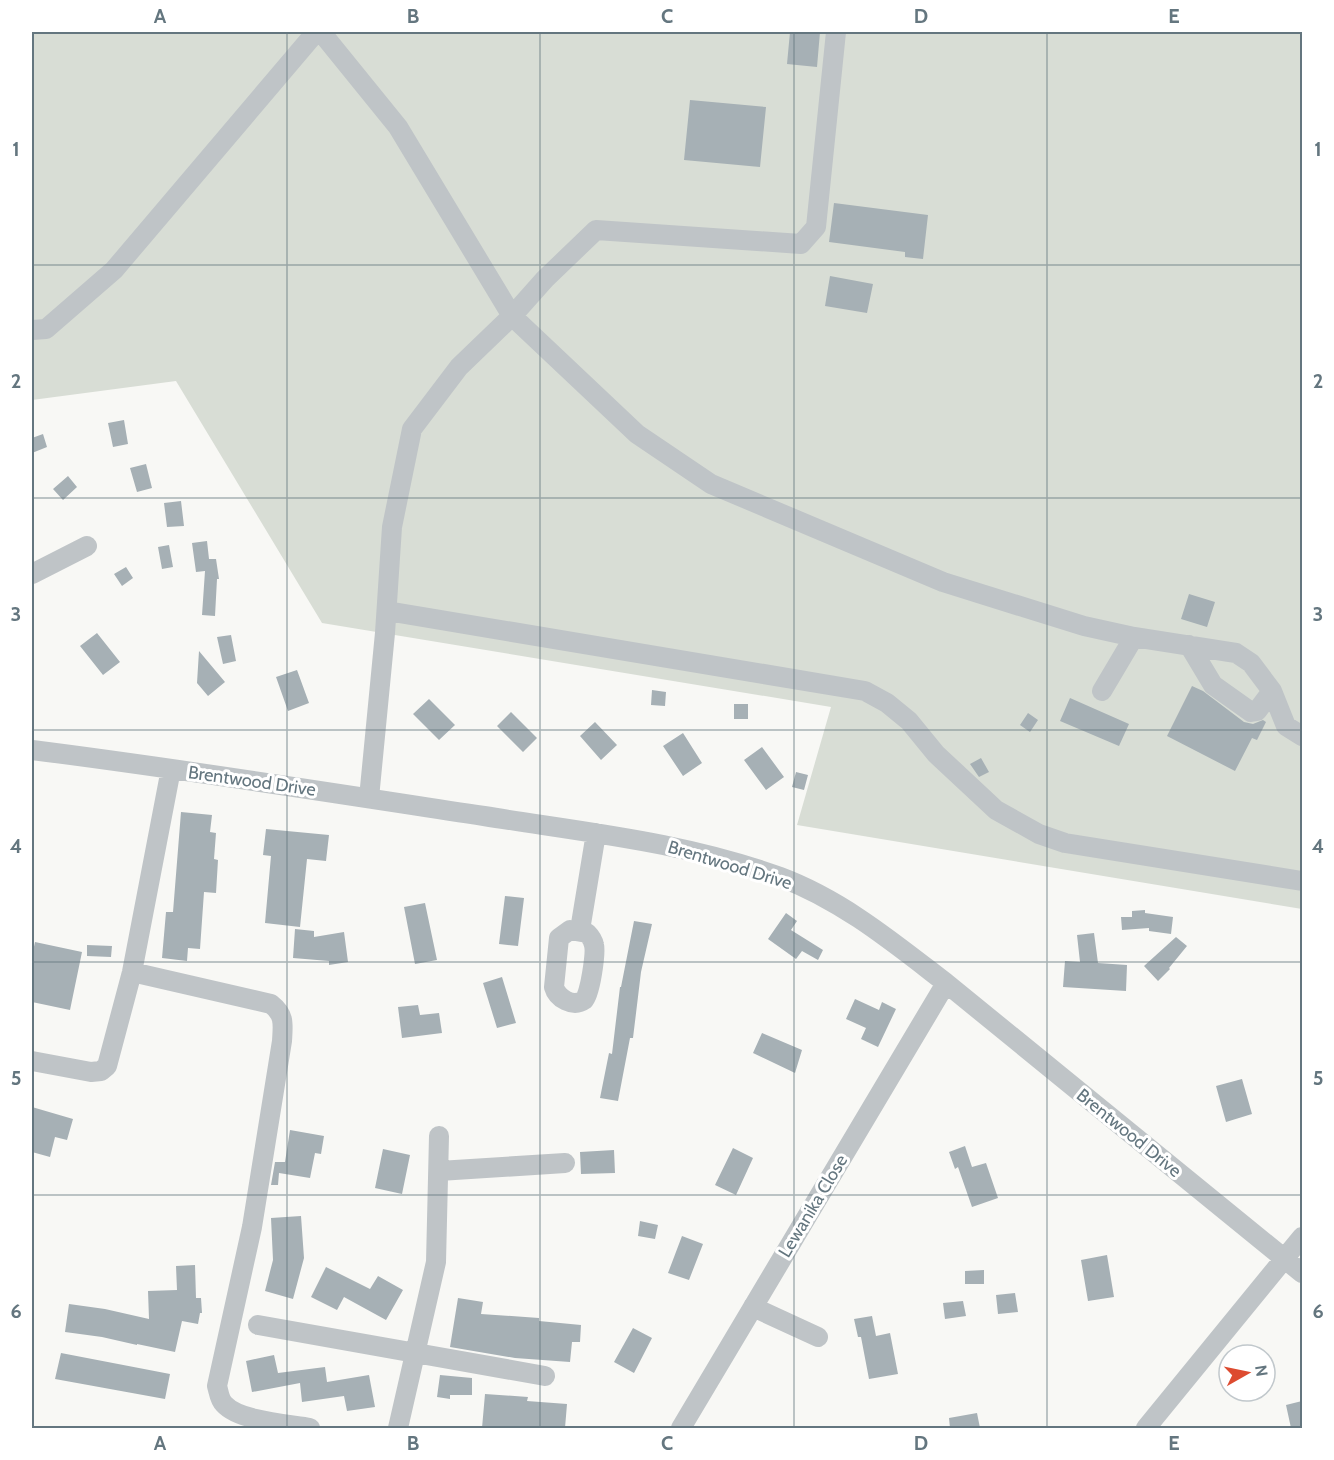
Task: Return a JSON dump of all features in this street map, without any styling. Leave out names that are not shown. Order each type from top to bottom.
[{"type":"street","points":[[32,330],[46,329],[114,270],[316,32]]},
{"type":"street","points":[[321,32],[398,127],[512,316],[637,434],[711,484],[943,582],[1084,626],[1134,637],[1236,652],[1251,663],[1272,692],[1286,726],[1302,736]]},
{"type":"street","points":[[369,798],[387,610],[392,526],[412,429],[459,367],[596,230],[801,244],[816,227],[836,32]]},
{"type":"street","points":[[32,574],[87,546]]},
{"type":"street","points":[[387,610],[865,691],[886,703],[909,721],[936,754],[996,810],[1039,834],[1065,843],[1302,881]]},
{"type":"street","points":[[1102,691],[1134,637]]},
{"type":"street","points":[[1190,645],[1213,685],[1251,712],[1257,711],[1272,692]]},
{"type":"street","name":"Brentwood Drive","points":[[32,750],[596,833],[681,848],[782,878],[844,909],[894,943],[1302,1273]]},
{"type":"street","points":[[32,1061],[91,1072],[101,1071],[107,1066],[132,972],[171,769]]},
{"type":"street","points":[[580,930],[596,833]]},
{"type":"street","points":[[132,972],[271,1004],[280,1011],[283,1024],[282,1041],[252,1227],[217,1386],[224,1404],[240,1414],[310,1428]]},
{"type":"street","name":"Lewanika Close","points":[[681,1428],[946,983]]},
{"type":"street","points":[[398,1428],[436,1262],[440,1136]]},
{"type":"street","points":[[439,1171],[565,1163]]},
{"type":"street","points":[[1146,1428],[1302,1237]]},
{"type":"street","points":[[753,1307],[818,1336]]},
{"type":"street","points":[[258,1325],[545,1376]]},
{"type":"shaded area","points":[[32,32],[1302,32],[1302,909],[797,825],[831,707],[322,623],[176,381],[32,400]]},
{"type":"building","points":[[790,32],[820,32],[817,67],[787,64]]},
{"type":"building","points":[[690,100],[766,107],[760,167],[684,160]]},
{"type":"building","points":[[834,203],[928,215],[923,259],[905,257],[905,252],[829,242]]},
{"type":"building","points":[[830,276],[873,284],[867,313],[825,306]]},
{"type":"building","points":[[124,420],[128,444],[113,447],[108,423]]},
{"type":"building","points":[[43,434],[47,447],[32,453],[32,438]]},
{"type":"building","points":[[146,464],[152,488],[137,492],[130,468]]},
{"type":"building","points":[[68,476],[77,487],[63,500],[53,489]]},
{"type":"building","points":[[181,501],[184,526],[167,527],[164,503]]},
{"type":"building","points":[[207,541],[209,559],[216,559],[219,579],[217,579],[215,616],[202,615],[205,571],[196,572],[192,543]]},
{"type":"building","points":[[169,545],[173,567],[162,569],[158,547]]},
{"type":"building","points":[[126,567],[133,578],[122,586],[114,574]]},
{"type":"building","points":[[1189,594],[1215,602],[1207,627],[1181,619]]},
{"type":"building","points":[[97,633],[120,662],[103,675],[80,646]]},
{"type":"building","points":[[231,635],[236,661],[223,664],[217,637]]},
{"type":"building","points":[[199,651],[225,682],[208,696],[197,683]]},
{"type":"building","points":[[297,670],[309,703],[288,711],[276,677]]},
{"type":"building","points":[[1192,686],[1203,691],[1244,722],[1253,724],[1263,720],[1266,722],[1257,740],[1252,738],[1235,771],[1167,736]]},
{"type":"building","points":[[652,690],[666,692],[665,706],[651,705]]},
{"type":"building","points":[[1070,698],[1129,724],[1119,746],[1060,721]]},
{"type":"building","points":[[429,699],[455,725],[439,740],[413,714]]},
{"type":"building","points":[[734,704],[748,704],[748,719],[734,719]]},
{"type":"building","points":[[511,712],[537,738],[523,752],[497,726]]},
{"type":"building","points":[[1028,713],[1038,720],[1030,732],[1020,725]]},
{"type":"building","points":[[595,722],[617,745],[601,760],[580,736]]},
{"type":"building","points":[[683,733],[702,763],[683,776],[663,746]]},
{"type":"building","points":[[762,747],[784,777],[766,790],[744,760]]},
{"type":"building","points":[[981,758],[989,772],[979,777],[970,764]]},
{"type":"building","points":[[796,772],[808,775],[804,790],[792,787]]},
{"type":"building","points":[[181,812],[212,815],[210,832],[216,833],[214,859],[218,860],[216,893],[204,892],[200,949],[188,948],[187,961],[162,958],[166,912],[173,912]]},
{"type":"building","points":[[266,829],[329,835],[326,861],[307,859],[300,927],[265,923],[271,856],[263,855]]},
{"type":"building","points":[[505,896],[524,898],[518,946],[499,944]]},
{"type":"building","points":[[425,903],[437,960],[415,964],[404,907]]},
{"type":"building","points":[[1145,910],[1145,913],[1173,917],[1171,934],[1149,931],[1149,928],[1122,930],[1121,917],[1132,917],[1132,911]]},
{"type":"building","points":[[786,913],[797,921],[791,930],[823,950],[818,960],[802,951],[796,959],[768,939]]},
{"type":"building","points":[[634,921],[652,924],[641,972],[633,1038],[630,1038],[618,1101],[600,1098],[609,1053],[612,1054],[620,987]]},
{"type":"building","points":[[295,929],[314,931],[314,937],[344,932],[348,962],[329,965],[329,961],[293,958]]},
{"type":"building","points":[[1094,933],[1098,963],[1127,965],[1126,991],[1063,987],[1065,961],[1080,962],[1077,935]]},
{"type":"building","points":[[1176,937],[1187,946],[1158,981],[1144,966]]},
{"type":"building","points":[[35,942],[82,952],[70,1010],[32,1002],[32,956]]},
{"type":"building","points":[[87,945],[112,946],[111,957],[87,956]]},
{"type":"building","points":[[502,977],[516,1023],[497,1028],[483,983]]},
{"type":"building","points":[[855,999],[879,1010],[882,1002],[896,1009],[878,1047],[861,1039],[866,1028],[846,1019]]},
{"type":"building","points":[[418,1005],[420,1015],[439,1013],[442,1033],[402,1038],[398,1007]]},
{"type":"building","points":[[762,1033],[802,1050],[795,1073],[753,1053]]},
{"type":"building","points":[[1242,1079],[1252,1114],[1226,1122],[1216,1086]]},
{"type":"building","points":[[32,1107],[73,1119],[67,1140],[55,1137],[50,1157],[32,1152]]},
{"type":"building","points":[[290,1130],[324,1136],[321,1154],[315,1153],[310,1178],[279,1173],[278,1185],[271,1185],[275,1162],[285,1162]]},
{"type":"building","points":[[965,1146],[972,1167],[986,1163],[998,1198],[972,1207],[958,1167],[955,1169],[949,1152]]},
{"type":"building","points":[[733,1148],[753,1158],[736,1195],[715,1185]]},
{"type":"building","points":[[383,1149],[410,1155],[402,1194],[375,1188]]},
{"type":"building","points":[[614,1150],[615,1173],[581,1174],[580,1152]]},
{"type":"building","points":[[301,1216],[304,1258],[293,1299],[265,1291],[273,1260],[271,1218]]},
{"type":"building","points":[[640,1221],[658,1225],[655,1239],[638,1236]]},
{"type":"building","points":[[682,1236],[703,1244],[689,1280],[668,1273]]},
{"type":"building","points":[[1107,1255],[1114,1297],[1088,1301],[1081,1260]]},
{"type":"building","points":[[195,1265],[196,1298],[201,1298],[202,1313],[200,1313],[198,1324],[182,1321],[175,1352],[65,1332],[69,1304],[149,1319],[148,1291],[177,1290],[176,1266]]},
{"type":"building","points":[[326,1267],[370,1289],[378,1276],[403,1290],[386,1320],[344,1297],[337,1310],[311,1297]]},
{"type":"building","points":[[984,1270],[984,1284],[965,1284],[965,1271]]},
{"type":"building","points":[[1015,1293],[1018,1312],[998,1314],[996,1295]]},
{"type":"building","points":[[458,1298],[483,1302],[481,1314],[539,1318],[539,1321],[581,1325],[580,1342],[572,1342],[570,1362],[515,1358],[450,1347]]},
{"type":"building","points":[[963,1301],[966,1316],[945,1319],[943,1303]]},
{"type":"building","points":[[872,1316],[876,1336],[890,1333],[898,1374],[869,1379],[861,1337],[858,1337],[854,1319]]},
{"type":"building","points":[[633,1328],[652,1338],[634,1373],[614,1362]]},
{"type":"building","points":[[61,1353],[170,1374],[165,1399],[55,1379]]},
{"type":"building","points":[[274,1355],[278,1373],[325,1367],[327,1382],[369,1375],[375,1407],[347,1411],[344,1396],[302,1402],[300,1383],[252,1392],[246,1361]]},
{"type":"building","points":[[440,1375],[472,1378],[472,1395],[450,1395],[450,1399],[437,1397]]},
{"type":"building","points":[[485,1394],[528,1397],[527,1401],[567,1404],[565,1428],[482,1428]]},
{"type":"building","points":[[1302,1401],[1302,1428],[1291,1428],[1286,1405]]},
{"type":"building","points":[[977,1413],[980,1428],[950,1428],[949,1418]]}]
